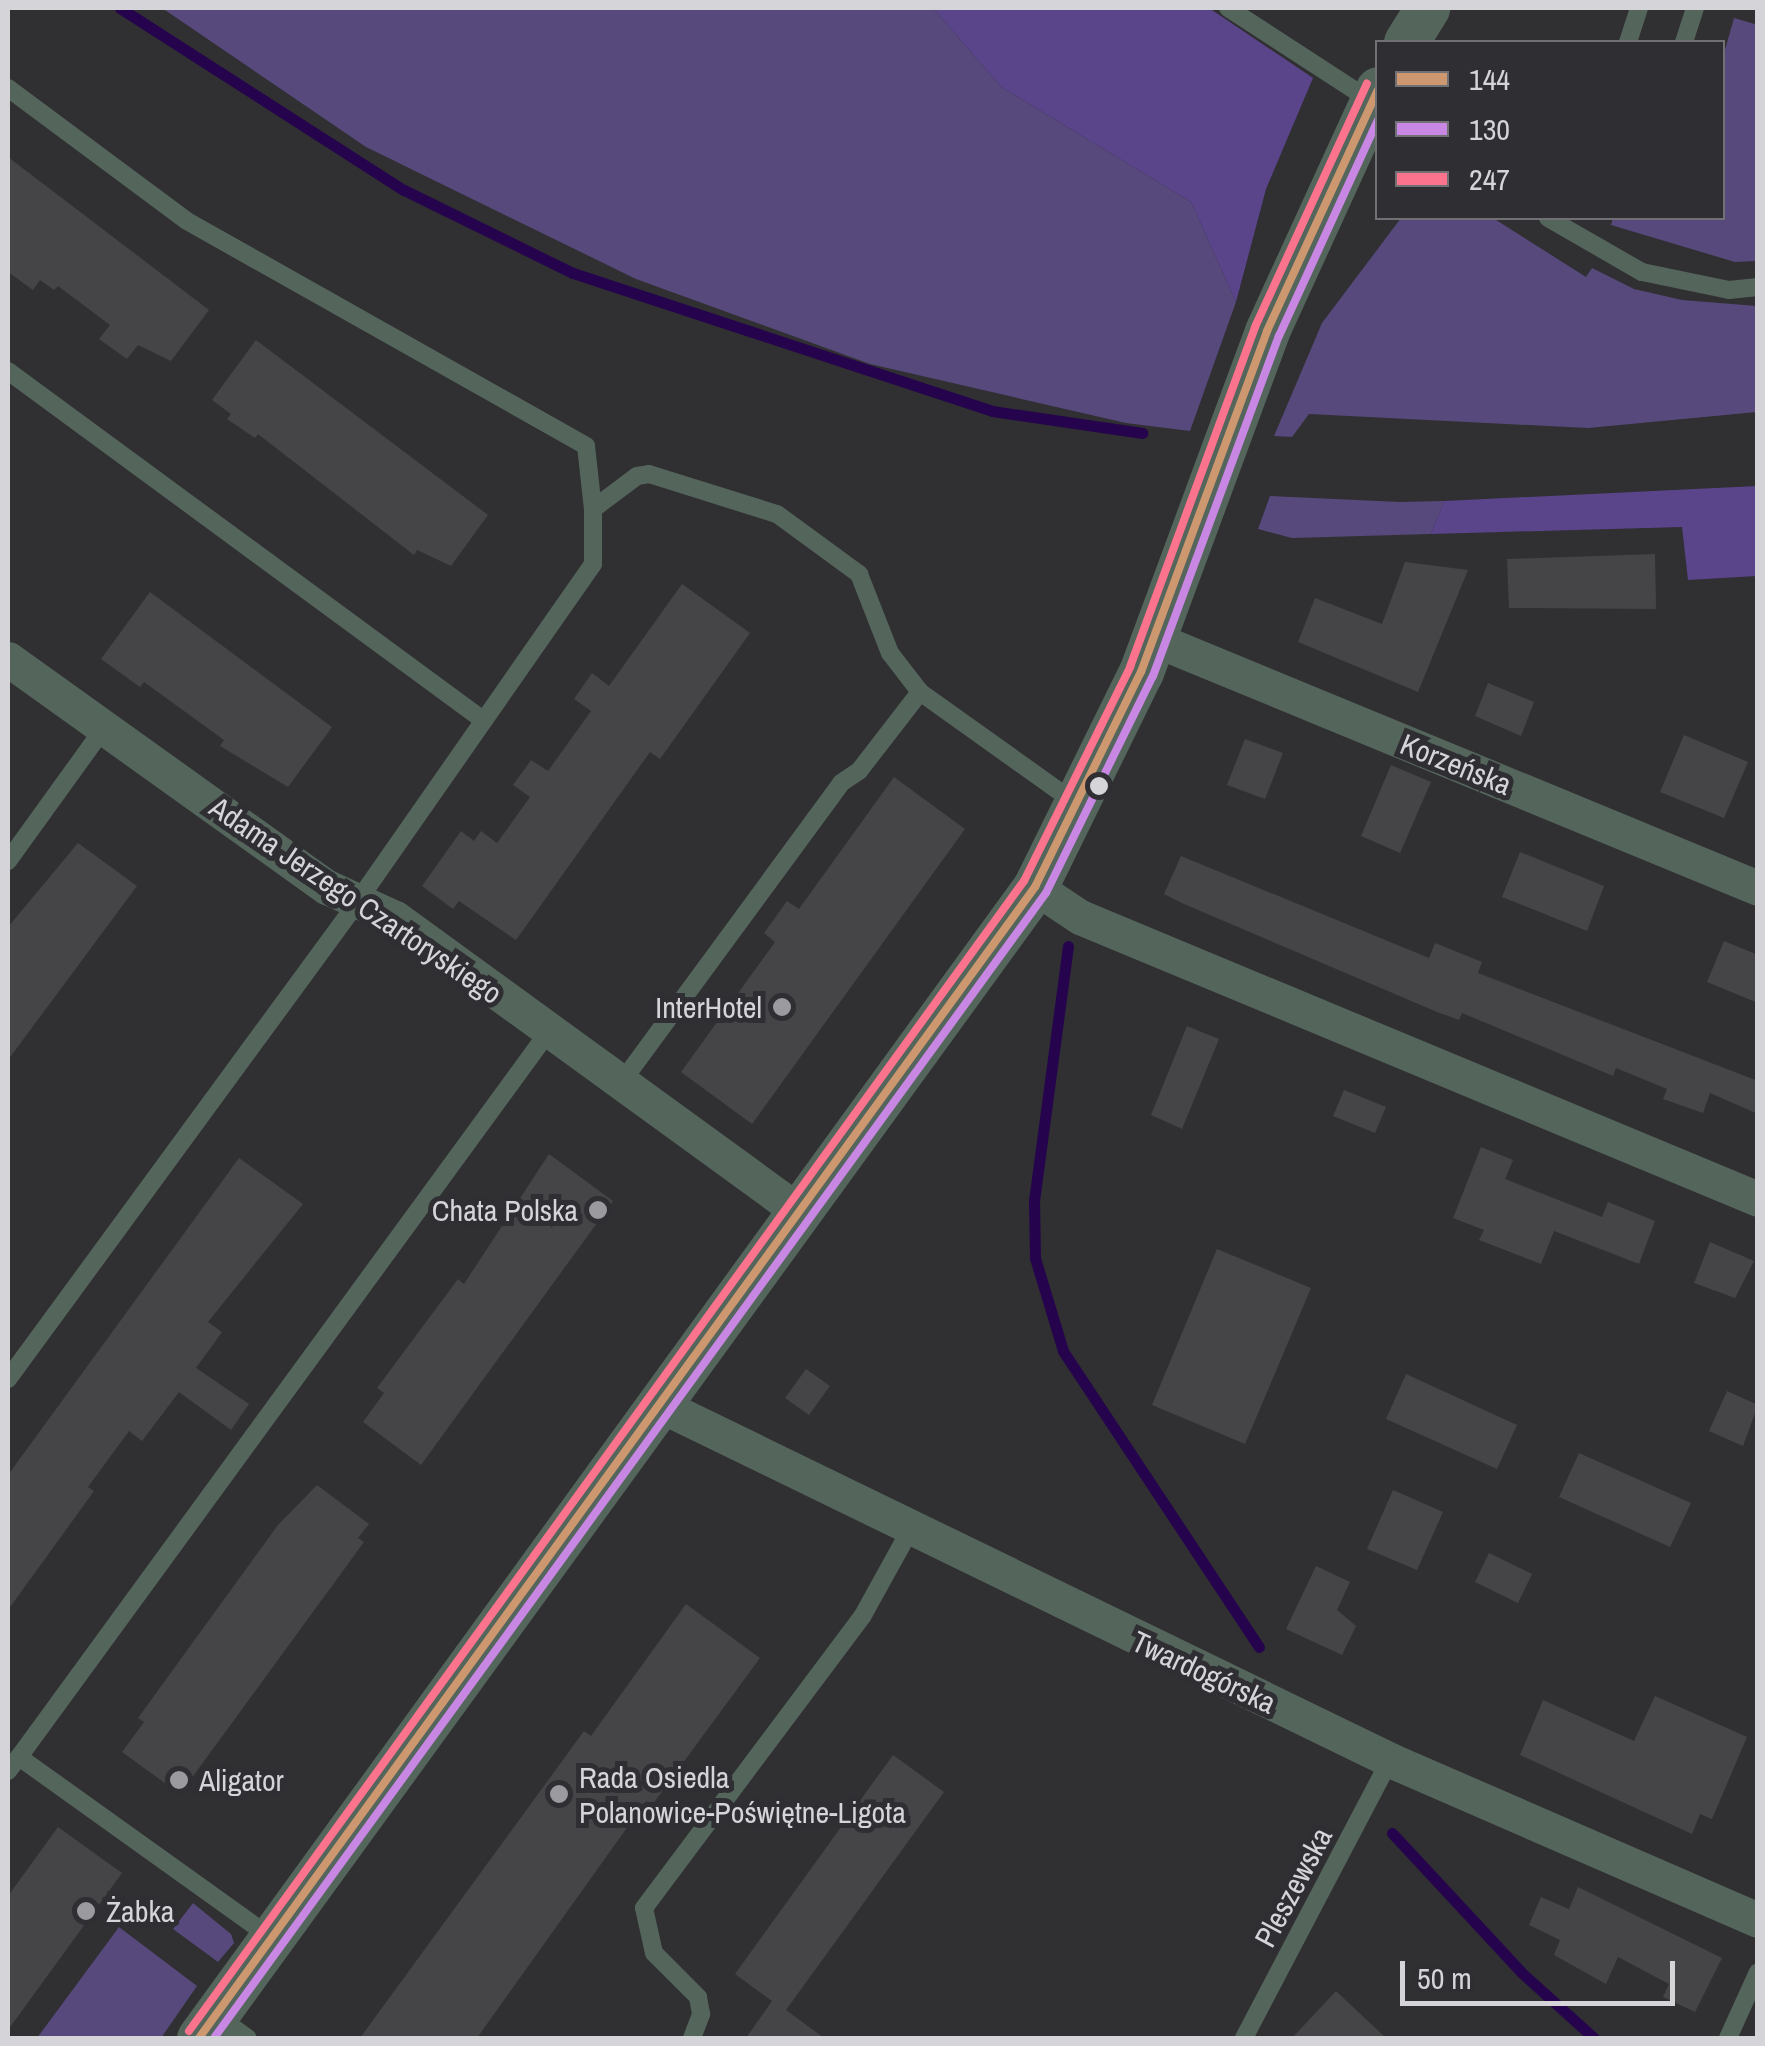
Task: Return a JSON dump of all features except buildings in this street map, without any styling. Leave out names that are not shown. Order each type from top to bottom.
[{"type":"street","points":[[1407,40],[1427,8]]},
{"type":"street","points":[[221,2031],[272,1938],[1034,887],[1079,804],[1154,639],[1267,331],[1375,98]]},
{"type":"street","name":"Korzeńska","points":[[1154,639],[1758,888]]},
{"type":"street","name":"Adama Jerzego Czartoryskiego","points":[[8,659],[327,887],[394,918],[801,1213]]},
{"type":"street","points":[[1034,887],[1080,917],[1758,1199]]},
{"type":"street","name":"Twardogórska","points":[[660,1406],[909,1532],[1390,1760],[1758,1920]]},
{"type":"lane","points":[[1228,8],[1375,98]]},
{"type":"lane","points":[[1629,40],[1639,8]]},
{"type":"lane","points":[[1685,40],[1695,8]]},
{"type":"lane","points":[[8,88],[187,221],[586,446],[594,509],[592,564],[358,900],[8,1379]]},
{"type":"lane","points":[[1551,220],[1642,272],[1729,290],[1758,287]]},
{"type":"lane","points":[[8,371],[484,720]]},
{"type":"lane","points":[[594,509],[637,476],[649,474],[777,514],[859,574],[890,654],[920,692],[1014,764],[1079,804]]},
{"type":"lane","points":[[621,1083],[841,783],[859,771],[920,692]]},
{"type":"lane","points":[[8,861],[104,728]]},
{"type":"lane","points":[[272,1938],[13,1764],[549,1031]]},
{"type":"lane","points":[[692,2038],[700,2014],[698,1997],[654,1953],[644,1908],[871,1604],[909,1532]]},
{"type":"lane","name":"Pleszewska","points":[[1244,2038],[1390,1760]]},
{"type":"lane","points":[[1728,2038],[1758,1972]]},
{"type":"shaded area","points":[[162,8],[933,8],[1001,87],[1191,202],[1236,302],[1190,431],[1126,423],[870,364],[636,279],[366,147]]},
{"type":"shaded area","points":[[933,8],[1209,8],[1313,78],[1266,189],[1236,302],[1191,202],[1001,87]]},
{"type":"shaded area","points":[[1734,18],[1758,25],[1757,261],[1735,262],[1611,225],[1612,220],[1725,220],[1725,50]]},
{"type":"shaded area","points":[[1399,220],[1496,220],[1586,277],[1592,268],[1634,289],[1682,300],[1757,306],[1757,412],[1588,428],[1309,414],[1292,437],[1274,436],[1322,323]]},
{"type":"shaded area","points":[[1757,486],[1757,576],[1688,580],[1682,527],[1431,534],[1444,501]]},
{"type":"shaded area","points":[[1270,496],[1444,501],[1431,534],[1292,538],[1258,529]]},
{"type":"shaded area","points":[[193,1903],[231,1934],[234,1943],[218,1962],[173,1929]]},
{"type":"shaded area","points":[[119,1927],[197,1986],[161,2038],[37,2038]]},
{"type":"waterway","points":[[120,8],[404,190],[573,273],[992,411],[1142,433]]},
{"type":"waterway","points":[[1068,946],[1034,1200],[1035,1258],[1063,1351],[1259,1647]]},
{"type":"waterway","points":[[1392,1833],[1522,1973],[1594,2038]]},
{"type":"transit line","name":"247","points":[[189,2031],[1024,881],[1130,667],[1255,327],[1367,84]]},
{"type":"transit line","name":"144","points":[[199,2038],[1035,887],[1141,672],[1267,331],[1375,97]]},
{"type":"transit line","name":"130","points":[[214,2038],[1046,893],[1153,676],[1279,336],[1375,127]]},
{"type":"place","name":"InterHotel","points":[[782,1007]]},
{"type":"place","name":"Chata Polska","points":[[598,1210]]},
{"type":"place","name":"Aligator","points":[[179,1780]]},
{"type":"place","name":"Rada Osiedla Polanowice-Poświętne-Ligota","points":[[559,1794]]},
{"type":"place","name":"Żabka","points":[[86,1911]]}]
